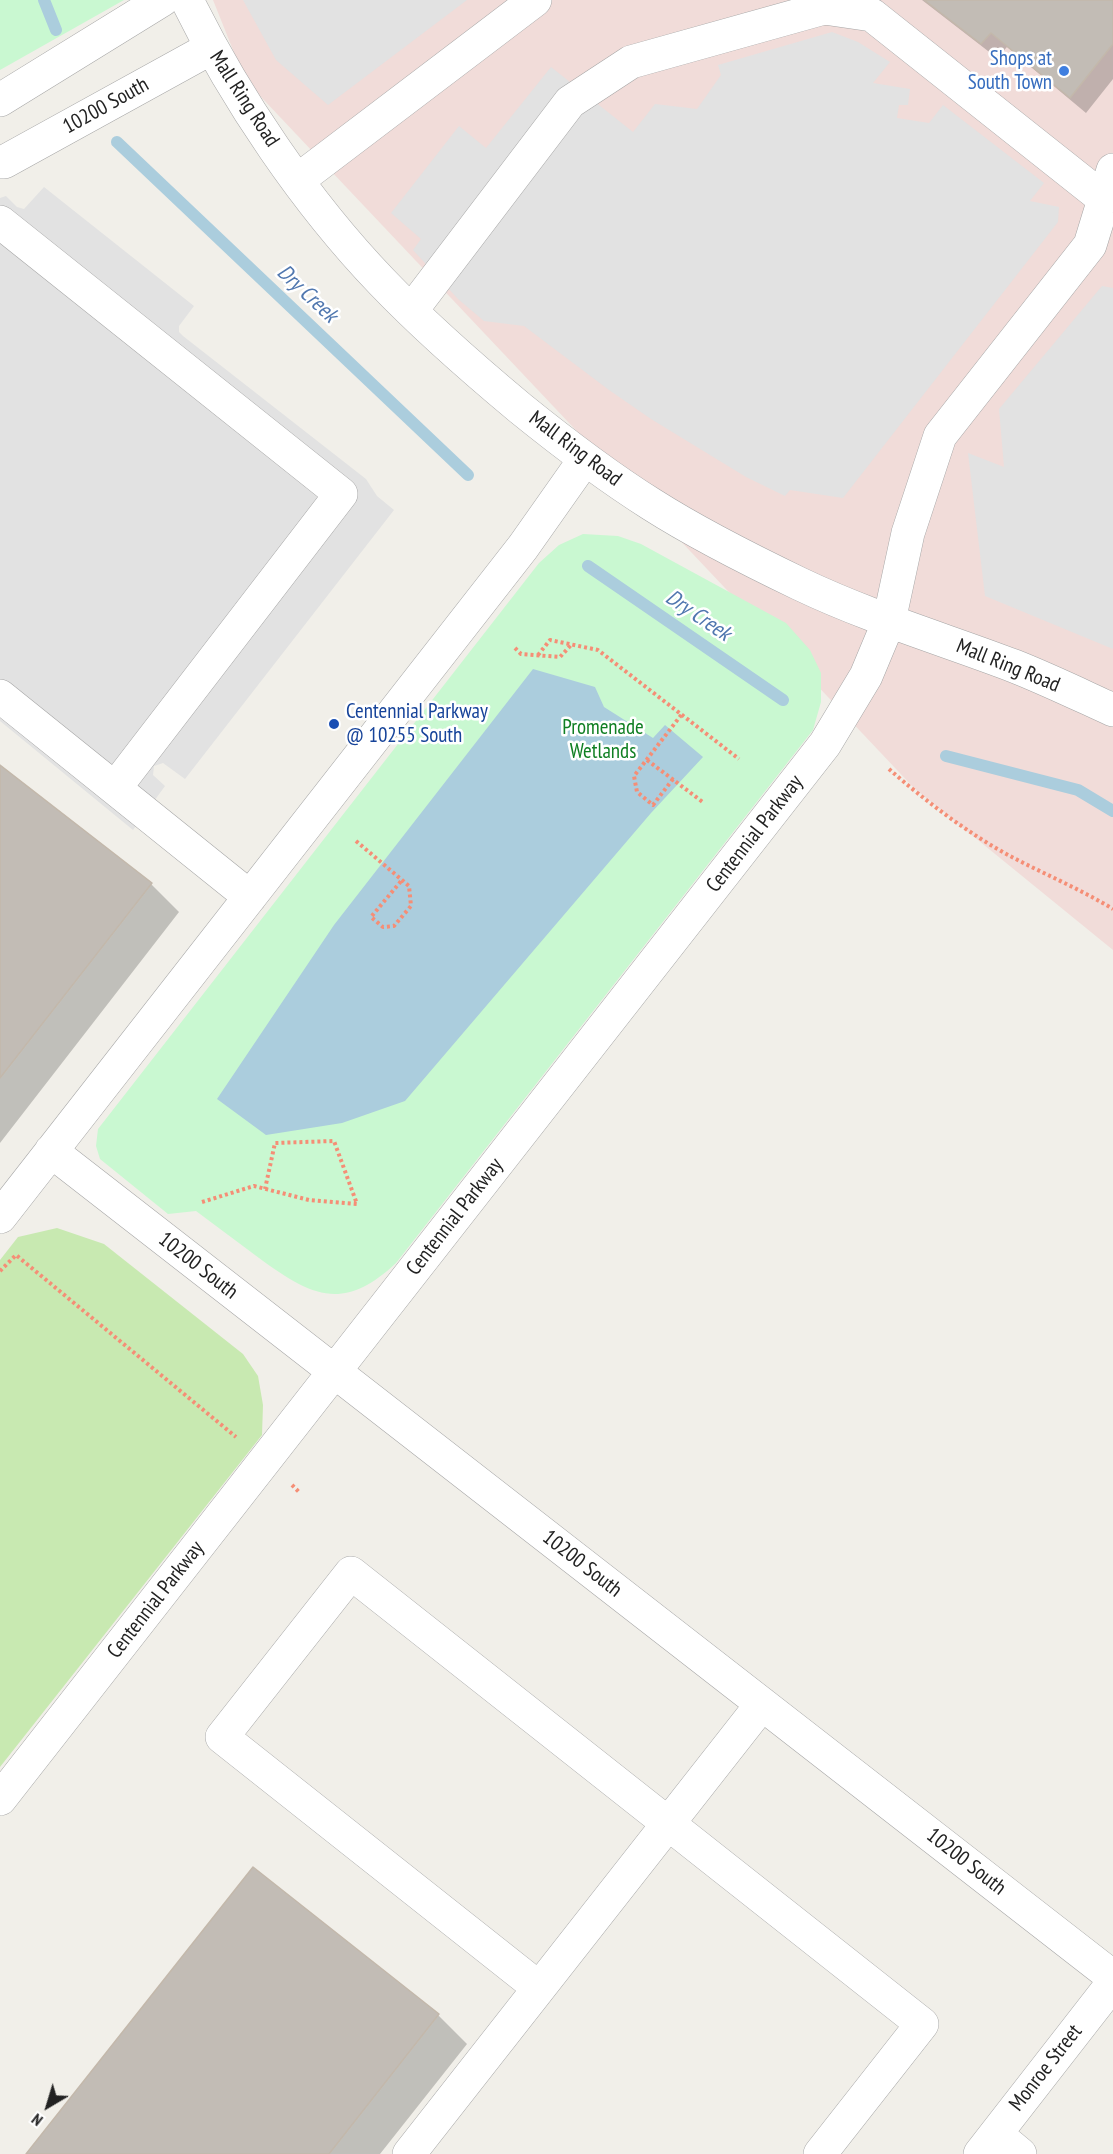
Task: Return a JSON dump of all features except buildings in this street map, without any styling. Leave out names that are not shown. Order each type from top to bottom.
[{"type":"street","points":[[0,100],[162,0]]},
{"type":"street","name":"Mall Ring Road","points":[[187,0],[210,48],[245,104],[298,180],[351,248],[411,311],[492,385],[585,459],[651,505],[802,585],[889,621],[1017,667],[1113,710]]},
{"type":"street","points":[[298,180],[535,0]]},
{"type":"street","points":[[411,311],[570,102],[631,62],[824,8],[872,15],[1109,184]]},
{"type":"street","name":"10200 South","points":[[0,162],[4,162],[210,48]]},
{"type":"street","name":"Centennial Parkway","points":[[0,1799],[825,744],[866,676],[889,621],[908,533],[940,436],[1090,245],[1109,184]]},
{"type":"street","points":[[0,222],[341,494],[115,788]]},
{"type":"street","points":[[0,1217],[523,547],[585,459]]},
{"type":"street","points":[[0,696],[249,897]]},
{"type":"street","name":"10200 South","points":[[51,1151],[1113,1977]]},
{"type":"street","points":[[539,1988],[222,1737],[351,1573],[922,2024],[820,2154]]},
{"type":"street","points":[[410,2154],[762,1704]]},
{"type":"street","name":"Monroe Street","points":[[999,2147],[1113,1983]]},
{"type":"path","points":[[538,655],[550,640],[598,650],[739,759]]},
{"type":"path","points":[[515,648],[521,654],[560,657],[571,645]]},
{"type":"path","points":[[673,779],[653,805],[637,792],[634,776],[682,714]]},
{"type":"path","points":[[647,760],[704,803]]},
{"type":"path","points":[[889,770],[981,839],[1008,855],[1086,892],[1113,909]]},
{"type":"path","points":[[356,841],[402,880],[409,886],[411,906],[394,926],[383,927],[371,917],[402,880]]},
{"type":"path","points":[[202,1202],[254,1186],[265,1189],[309,1200],[357,1204],[334,1141],[275,1143],[265,1189]]},
{"type":"path","points":[[0,1271],[16,1255],[299,1492]]},
{"type":"shaded area","name":"Shops at South Town","points":[[213,0],[1113,0],[1113,950],[914,788],[245,80]]},
{"type":"shaded area","points":[[243,0],[467,0],[328,105],[276,60]]},
{"type":"shaded area","points":[[832,32],[858,42],[890,62],[873,83],[910,89],[908,105],[899,105],[897,118],[929,123],[943,105],[1044,183],[1030,201],[1059,207],[1058,222],[843,498],[790,490],[785,496],[746,477],[651,419],[524,326],[484,321],[458,299],[413,250],[421,239],[391,213],[459,126],[486,148],[551,67],[633,132],[655,104],[697,109],[721,75],[718,65]]},
{"type":"shaded area","points":[[44,187],[194,306],[179,326],[179,332],[183,336],[366,479],[377,496],[394,510],[185,779],[163,763],[154,766],[153,775],[165,786],[133,830],[0,721],[0,198],[6,196],[17,207],[24,209]]},
{"type":"shaded area","points":[[1102,286],[1113,288],[1113,649],[985,596],[968,453],[1004,467],[999,409]]},
{"type":"green space","points":[[0,0],[124,0],[0,70]]},
{"type":"green space","name":"Promenade Wetlands","points":[[583,534],[618,536],[641,544],[786,623],[810,650],[821,673],[821,702],[813,730],[396,1263],[377,1279],[360,1289],[327,1294],[311,1289],[278,1271],[196,1211],[168,1214],[100,1159],[96,1146],[98,1129],[539,563],[559,545]]},
{"type":"green space","points":[[57,1228],[104,1244],[243,1354],[258,1376],[263,1405],[262,1435],[0,1767],[0,1260],[18,1237]]},
{"type":"water","points":[[533,669],[595,687],[604,707],[653,738],[665,725],[703,757],[651,813],[405,1101],[342,1123],[266,1135],[217,1099],[334,925]]},
{"type":"waterway","name":"Dry Creek","points":[[44,0],[56,30]]},
{"type":"waterway","name":"Dry Creek","points":[[117,142],[468,475]]},
{"type":"waterway","name":"Dry Creek","points":[[588,566],[783,700]]},
{"type":"waterway","name":"Dry Creek","points":[[946,756],[1078,790],[1113,811]]},
{"type":"place","name":"Shops at South Town","points":[[1064,71]]},
{"type":"place","name":"Centennial Parkway @ 10255 South","points":[[334,724]]}]
